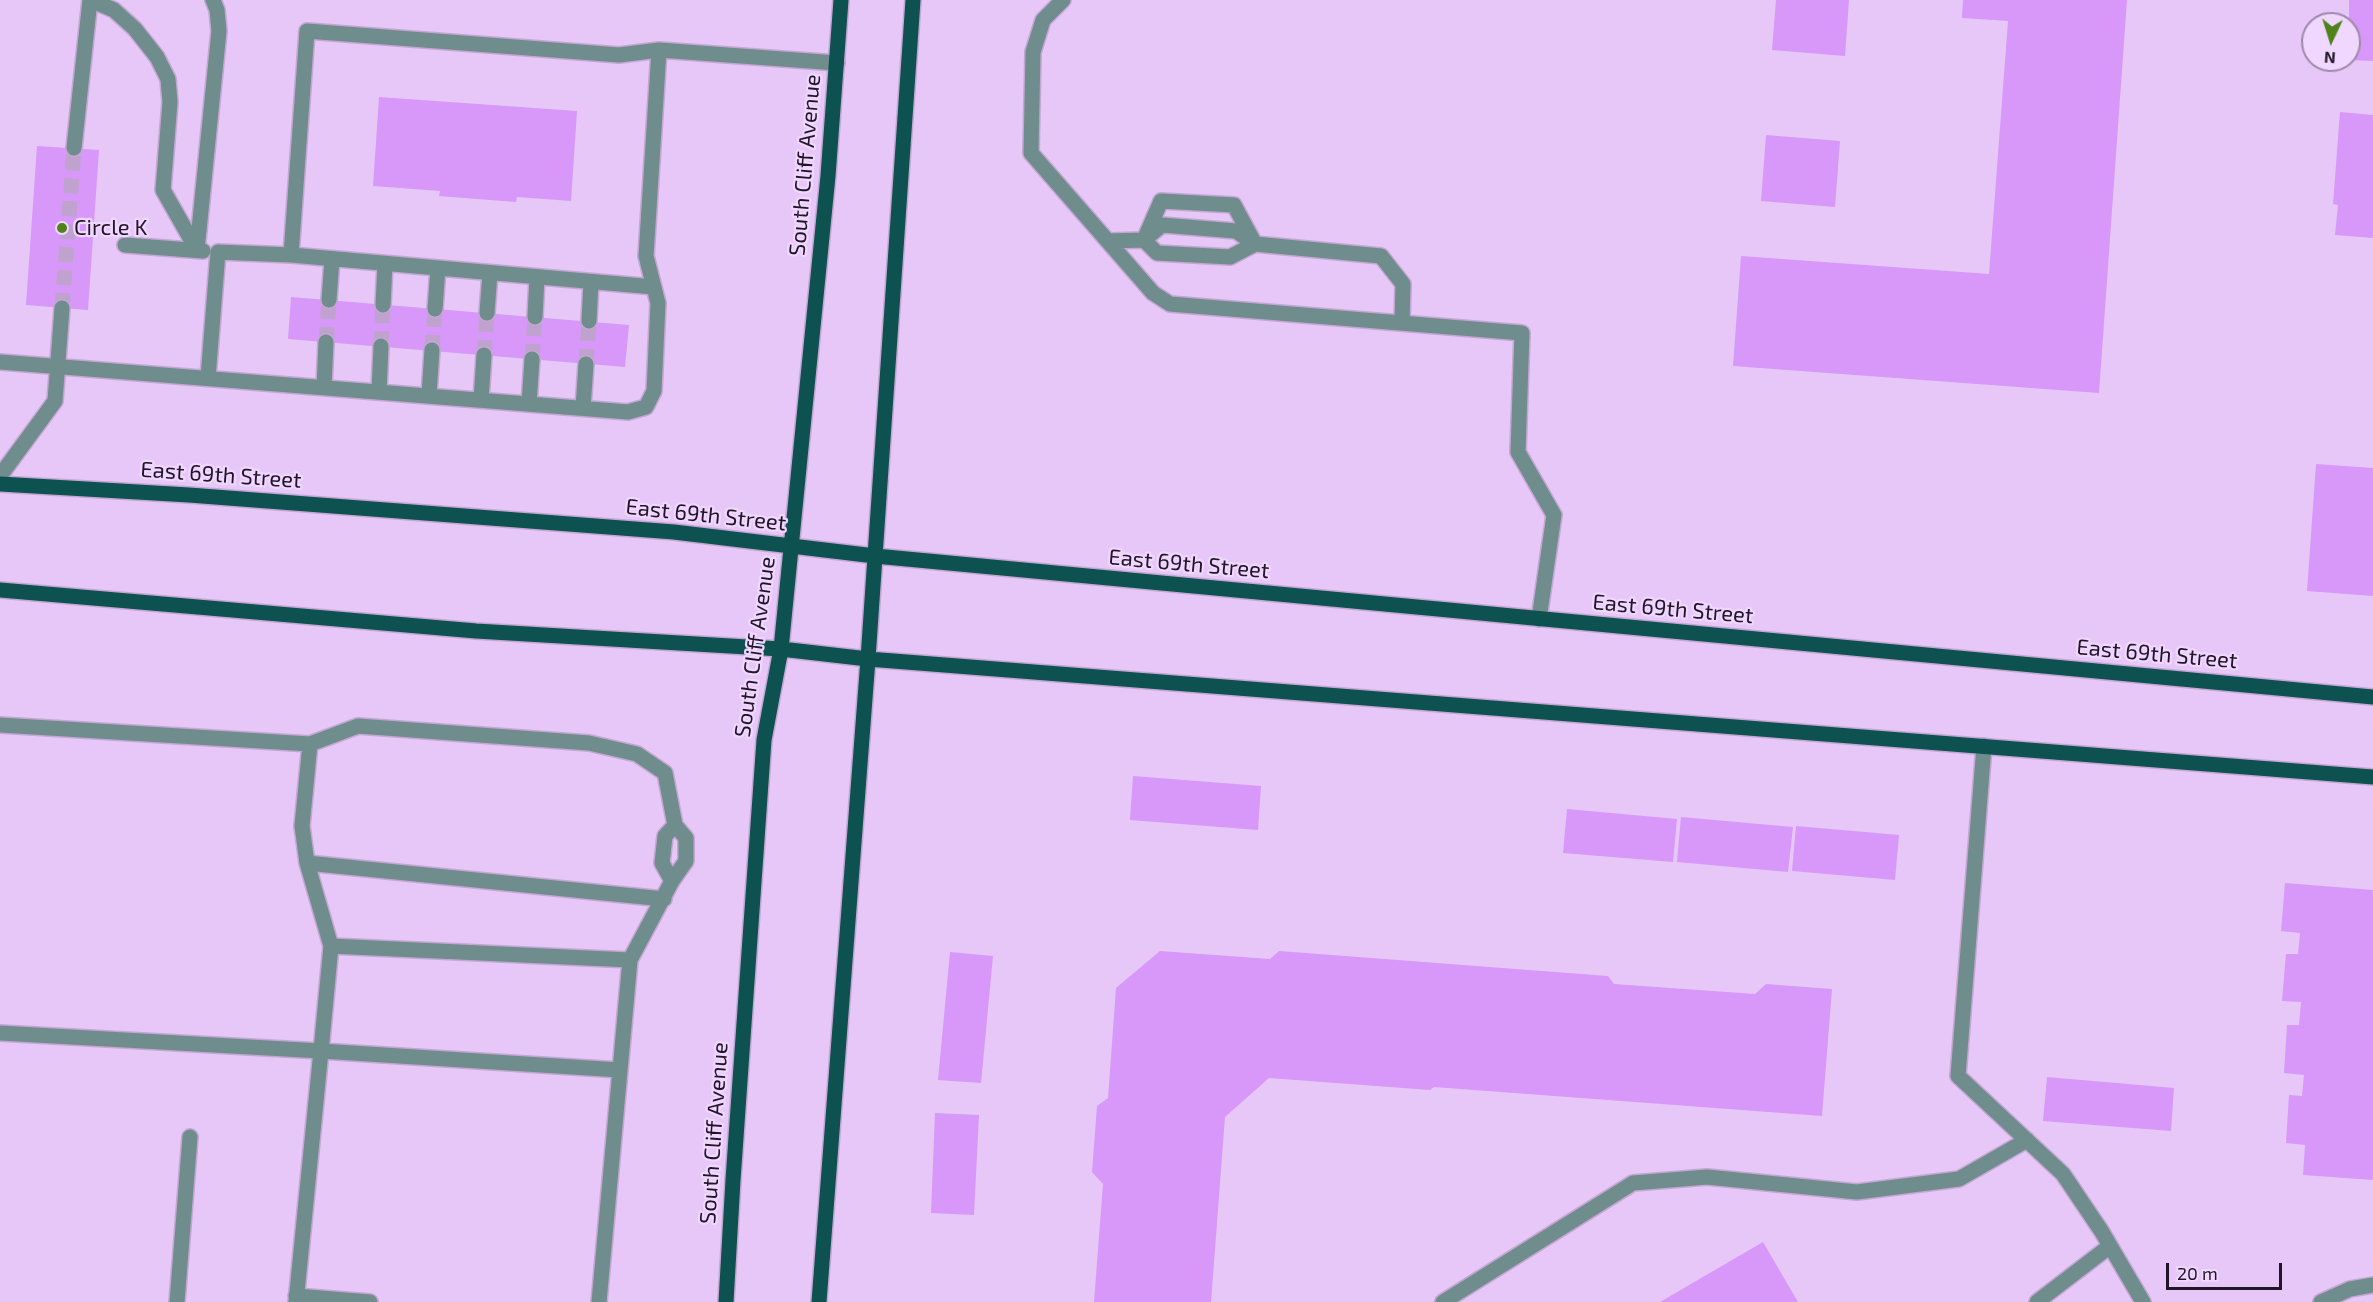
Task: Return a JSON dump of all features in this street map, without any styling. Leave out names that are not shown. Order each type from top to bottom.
[{"type":"main road","name":"South Cliff Avenue","points":[[726,1302],[764,740],[782,649],[827,187],[841,0]]},
{"type":"main road","points":[[819,1302],[868,659],[913,0]]},
{"type":"main road","name":"East 69th Street","points":[[0,484],[189,495],[674,532],[875,556],[2373,697]]},
{"type":"main road","points":[[0,590],[476,631],[782,649],[868,659],[2373,777]]},
{"type":"street","points":[[74,148],[91,0],[114,10],[135,29],[157,57],[168,79],[170,102],[163,190],[197,250]]},
{"type":"street","points":[[197,250],[219,31],[217,10],[213,0]]},
{"type":"street","points":[[1063,0],[1043,21],[1033,52],[1031,153],[1153,293],[1170,304],[1522,333],[1518,452],[1554,515],[1539,619]]},
{"type":"street","points":[[291,255],[307,31],[619,55],[659,50],[837,63]]},
{"type":"street","points":[[0,362],[628,412],[646,407],[654,391],[658,303],[646,256],[659,50]]},
{"type":"street","points":[[1144,240],[1161,201],[1234,205],[1255,244]]},
{"type":"street","points":[[1108,241],[1144,240],[1162,225],[1236,231],[1255,244],[1381,256],[1403,284],[1402,323]]},
{"type":"street","points":[[1144,240],[1157,253],[1230,257],[1255,244]]},
{"type":"street","points":[[125,244],[218,252],[291,255],[654,287]]},
{"type":"street","points":[[208,378],[218,252]]},
{"type":"street","points":[[329,300],[332,259]]},
{"type":"street","points":[[383,304],[385,264]]},
{"type":"street","points":[[435,309],[438,268]]},
{"type":"street","points":[[487,313],[490,273]]},
{"type":"street","points":[[535,317],[537,277]]},
{"type":"street","points":[[589,321],[591,282]]},
{"type":"street","points":[[0,476],[55,401],[62,308]]},
{"type":"street","points":[[324,387],[326,342]]},
{"type":"street","points":[[379,392],[381,346]]},
{"type":"street","points":[[429,395],[432,351]]},
{"type":"street","points":[[481,400],[484,355]]},
{"type":"street","points":[[529,404],[532,359]]},
{"type":"street","points":[[583,408],[586,364]]},
{"type":"street","points":[[0,725],[310,744],[358,726],[589,743],[637,754],[665,773],[675,825],[686,838],[686,861],[644,930],[630,960],[599,1302]]},
{"type":"street","points":[[310,744],[302,826],[307,863],[331,946],[296,1299],[370,1302]]},
{"type":"street","points":[[1984,746],[1958,1076],[2063,1174],[2143,1302]]},
{"type":"street","points":[[672,881],[662,862],[665,836],[675,825]]},
{"type":"street","points":[[307,863],[664,899]]},
{"type":"street","points":[[331,946],[630,960]]},
{"type":"street","points":[[0,1033],[620,1070]]},
{"type":"street","points":[[177,1302],[190,1137]]},
{"type":"street","points":[[1443,1302],[1633,1183],[1707,1177],[1857,1192],[1959,1179],[2027,1140]]},
{"type":"street","points":[[2037,1302],[2110,1246]]},
{"type":"street","points":[[2321,1302],[2350,1290],[2373,1285]]},
{"type":"building","points":[[1776,0],[1849,0],[1845,56],[1772,50]]},
{"type":"building","points":[[1963,0],[2127,0],[2099,393],[1733,366],[1741,256],[1989,274],[2008,21],[1962,18]]},
{"type":"building","points":[[2349,0],[2373,0],[2373,61],[2361,60],[2361,12],[2349,12]]},
{"type":"building","points":[[379,97],[577,111],[571,201],[517,197],[516,202],[439,196],[440,191],[373,186]]},
{"type":"building","points":[[2340,112],[2373,115],[2373,238],[2335,235],[2338,205],[2333,204]]},
{"type":"building","points":[[1766,135],[1840,141],[1835,207],[1761,201]]},
{"type":"building","name":"Circle K","points":[[37,146],[99,150],[88,310],[26,305]]},
{"type":"building","points":[[291,297],[629,325],[625,367],[288,339]]},
{"type":"building","points":[[2316,464],[2373,468],[2373,596],[2307,591]]},
{"type":"building","points":[[1133,776],[1261,786],[1258,830],[1130,820]]},
{"type":"building","points":[[1567,809],[1677,819],[1673,862],[1563,853]]},
{"type":"building","points":[[1681,817],[1793,827],[1788,872],[1677,862]]},
{"type":"building","points":[[1796,826],[1899,835],[1895,880],[1792,871]]},
{"type":"building","points":[[2285,883],[2373,890],[2373,1180],[2303,1175],[2305,1145],[2286,1143],[2289,1095],[2302,1096],[2304,1075],[2284,1073],[2287,1025],[2299,1025],[2301,1002],[2282,1001],[2286,954],[2298,954],[2300,933],[2281,931]]},
{"type":"building","points":[[1160,951],[1270,959],[1279,951],[1608,976],[1614,984],[1755,994],[1766,984],[1832,989],[1822,1116],[1434,1087],[1430,1090],[1269,1078],[1225,1117],[1211,1302],[1094,1302],[1103,1184],[1092,1172],[1097,1106],[1108,1098],[1116,988]]},
{"type":"building","points":[[950,952],[993,956],[981,1083],[938,1080]]},
{"type":"building","points":[[2047,1077],[2174,1088],[2171,1131],[2043,1121]]},
{"type":"building","points":[[935,1113],[979,1115],[974,1215],[931,1213]]},
{"type":"building","points":[[1763,1242],[1798,1302],[1660,1302]]},
{"type":"tunnel","points":[[62,308],[74,148]]},
{"type":"tunnel","points":[[326,342],[329,300]]},
{"type":"tunnel","points":[[381,346],[383,305]]},
{"type":"tunnel","points":[[432,350],[435,309]]},
{"type":"tunnel","points":[[484,355],[487,313]]},
{"type":"tunnel","points":[[532,359],[535,317]]},
{"type":"tunnel","points":[[586,364],[589,321]]},
{"type":"place","name":"Circle K","points":[[62,228]]}]
